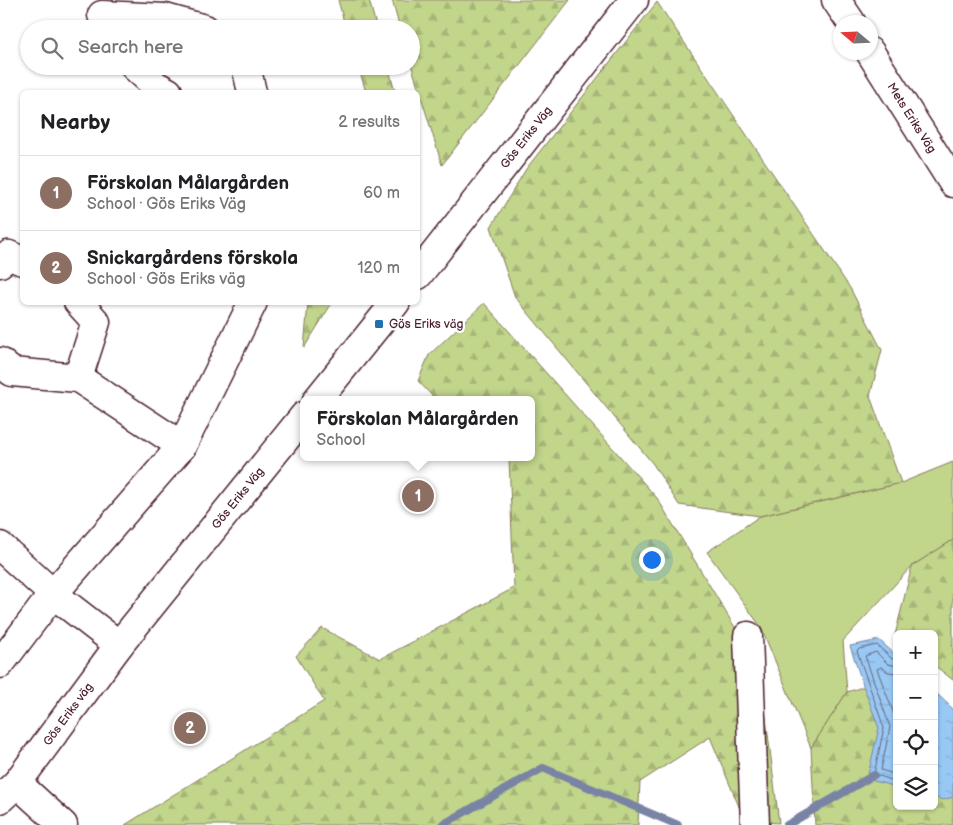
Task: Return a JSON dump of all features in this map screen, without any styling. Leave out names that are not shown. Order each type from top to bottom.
[{"type":"street","name":"Gös Eriks Väg","points":[[420,272],[634,0]]},
{"type":"street","points":[[836,0],[846,15]]},
{"type":"street","points":[[104,20],[102,15],[136,20]]},
{"type":"street","name":"Mets Eriks Väg","points":[[875,60],[953,183]]},
{"type":"street","points":[[144,75],[164,90]]},
{"type":"street","points":[[248,75],[252,90]]},
{"type":"street","points":[[0,263],[9,255],[20,259]]},
{"type":"street","points":[[78,378],[96,322],[81,305]]},
{"type":"street","points":[[0,664],[53,594],[182,446],[252,305]]},
{"type":"street","points":[[320,396],[394,305]]},
{"type":"street","points":[[0,362],[12,372],[78,378],[182,446]]},
{"type":"street","name":"Gös Eriks Väg","points":[[171,581],[300,421]]},
{"type":"street","points":[[0,546],[53,594],[119,645]]},
{"type":"street","name":"Gös Eriks väg","points":[[9,791],[119,645],[171,581]]},
{"type":"street","points":[[748,636],[755,821]]},
{"type":"street","points":[[9,791],[64,825]]},
{"type":"green space","points":[[338,0],[369,0],[375,20],[344,20]]},
{"type":"green space","points":[[392,0],[570,0],[442,165],[414,75],[420,75],[420,20],[398,20]]},
{"type":"green space","points":[[657,2],[850,288],[882,350],[870,396],[901,483],[760,516],[679,505],[653,464],[515,297],[491,227],[526,169]]},
{"type":"green space","points":[[361,75],[390,75],[394,90],[365,90]]},
{"type":"green space","points":[[484,303],[657,498],[760,669],[779,823],[745,821],[710,737],[640,782],[638,825],[125,825],[324,701],[296,656],[322,628],[380,659],[514,588],[509,461],[535,461],[535,396],[432,396],[418,381],[429,355]]},
{"type":"green space","points":[[308,305],[331,305],[304,348]]},
{"type":"green space","points":[[953,462],[953,540],[912,566],[843,641],[847,692],[811,748],[761,627],[707,552],[760,516],[901,483]]},
{"type":"green space","points":[[953,540],[953,680],[938,668],[938,630],[896,630],[912,566]]},
{"type":"green space","points":[[872,684],[893,744],[893,810],[938,810],[938,777],[953,784],[953,825],[815,825],[811,748],[847,692]]},
{"type":"water","points":[[879,640],[893,652],[893,786],[867,779],[879,728],[850,646]]},
{"type":"water","points":[[938,695],[953,709],[953,797],[943,800],[938,798]]},
{"type":"waterway","points":[[442,825],[543,768],[678,825]]},
{"type":"waterway","points":[[787,825],[874,775]]},
{"type":"place","name":"Gös Eriks väg","points":[[379,324]]},
{"type":"place","name":"Förskolan Målargården","points":[[418,496]]},
{"type":"place","name":"Snickargårdens förskola","points":[[190,728]]}]
